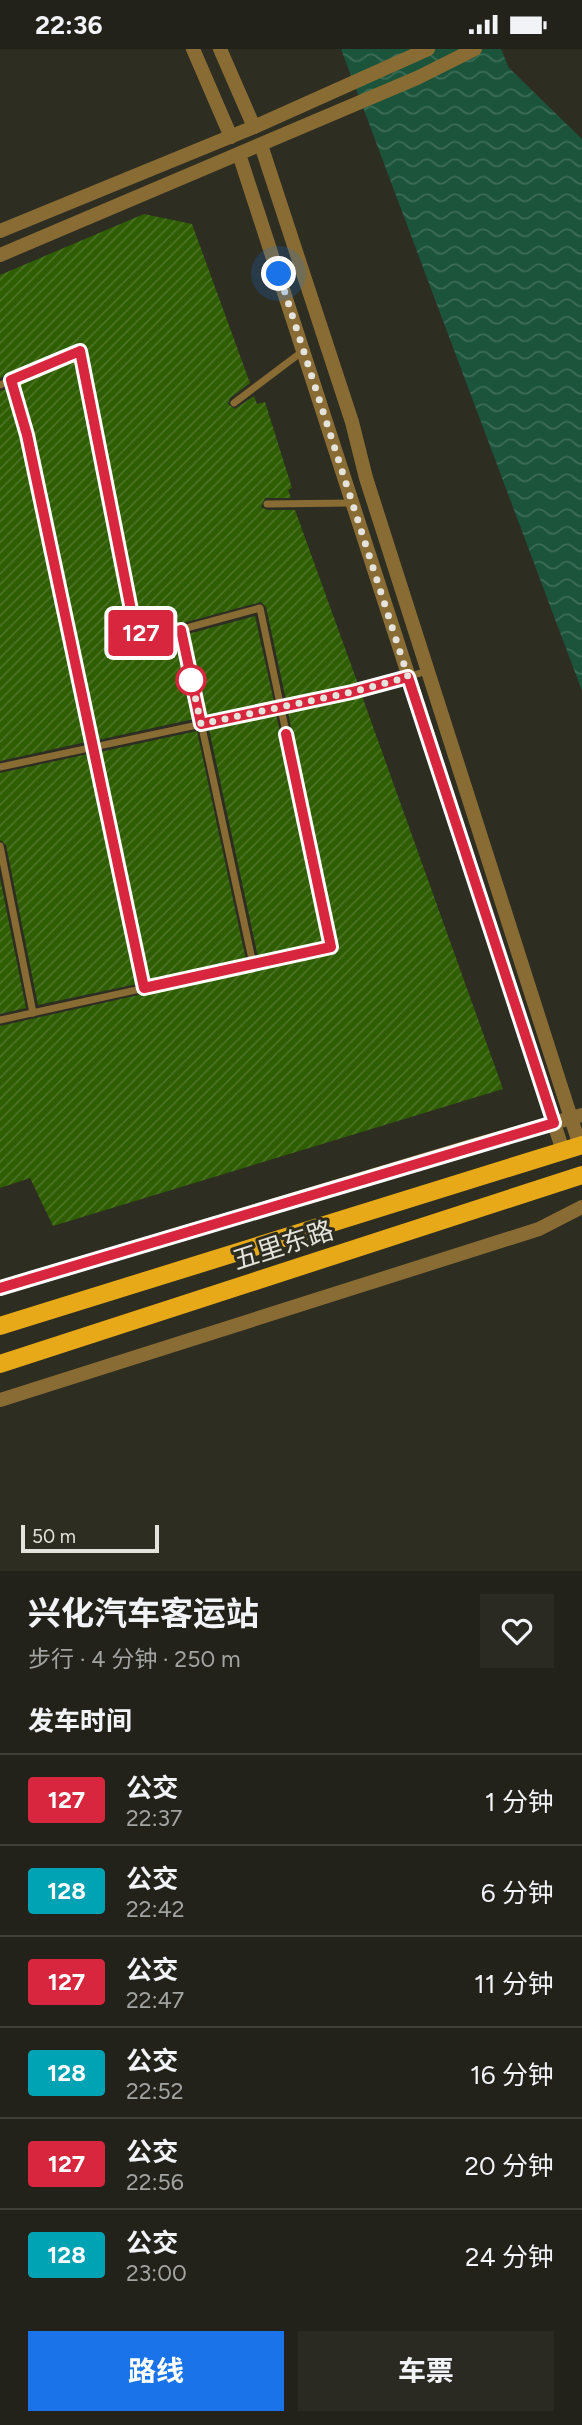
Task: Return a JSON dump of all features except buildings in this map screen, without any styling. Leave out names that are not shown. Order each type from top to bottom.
[{"type":"main road","name":"五里东路","points":[[0,1326],[581,1145]]},
{"type":"main road","name":"五里东路","points":[[0,1364],[582,1175]]},
{"type":"street","points":[[193,49],[231,137]]},
{"type":"street","points":[[220,49],[254,127]]},
{"type":"street","points":[[0,231],[231,137],[428,49]]},
{"type":"street","points":[[0,255],[355,105],[475,49]]},
{"type":"street","points":[[261,145],[352,422],[366,478],[428,671],[577,1117],[581,1145]]},
{"type":"street","points":[[239,154],[563,1151]]},
{"type":"street","points":[[0,1288],[577,1117]]},
{"type":"street","points":[[0,1400],[539,1229],[582,1207]]},
{"type":"lane","points":[[0,385],[80,351],[133,620],[141,632],[157,636],[260,608],[331,947],[0,1020]]},
{"type":"lane","points":[[234,403],[303,351]]},
{"type":"lane","points":[[11,380],[27,435],[144,988]]},
{"type":"lane","points":[[267,504],[352,503]]},
{"type":"lane","points":[[181,630],[253,964]]},
{"type":"lane","points":[[0,767],[281,707],[428,671]]},
{"type":"lane","points":[[0,846],[33,1013]]},
{"type":"water","points":[[341,49],[501,49],[509,68],[582,139],[582,691]]},
{"type":"bus line","name":"127","points":[[0,1288],[554,1123],[408,677],[352,692],[201,724],[181,630],[157,636],[141,632],[133,620],[80,351],[11,380],[27,435],[144,988],[331,947],[286,734]]},
{"type":"route","points":[[191,680],[191,677],[201,724],[352,692],[408,677],[279,274]]}]
